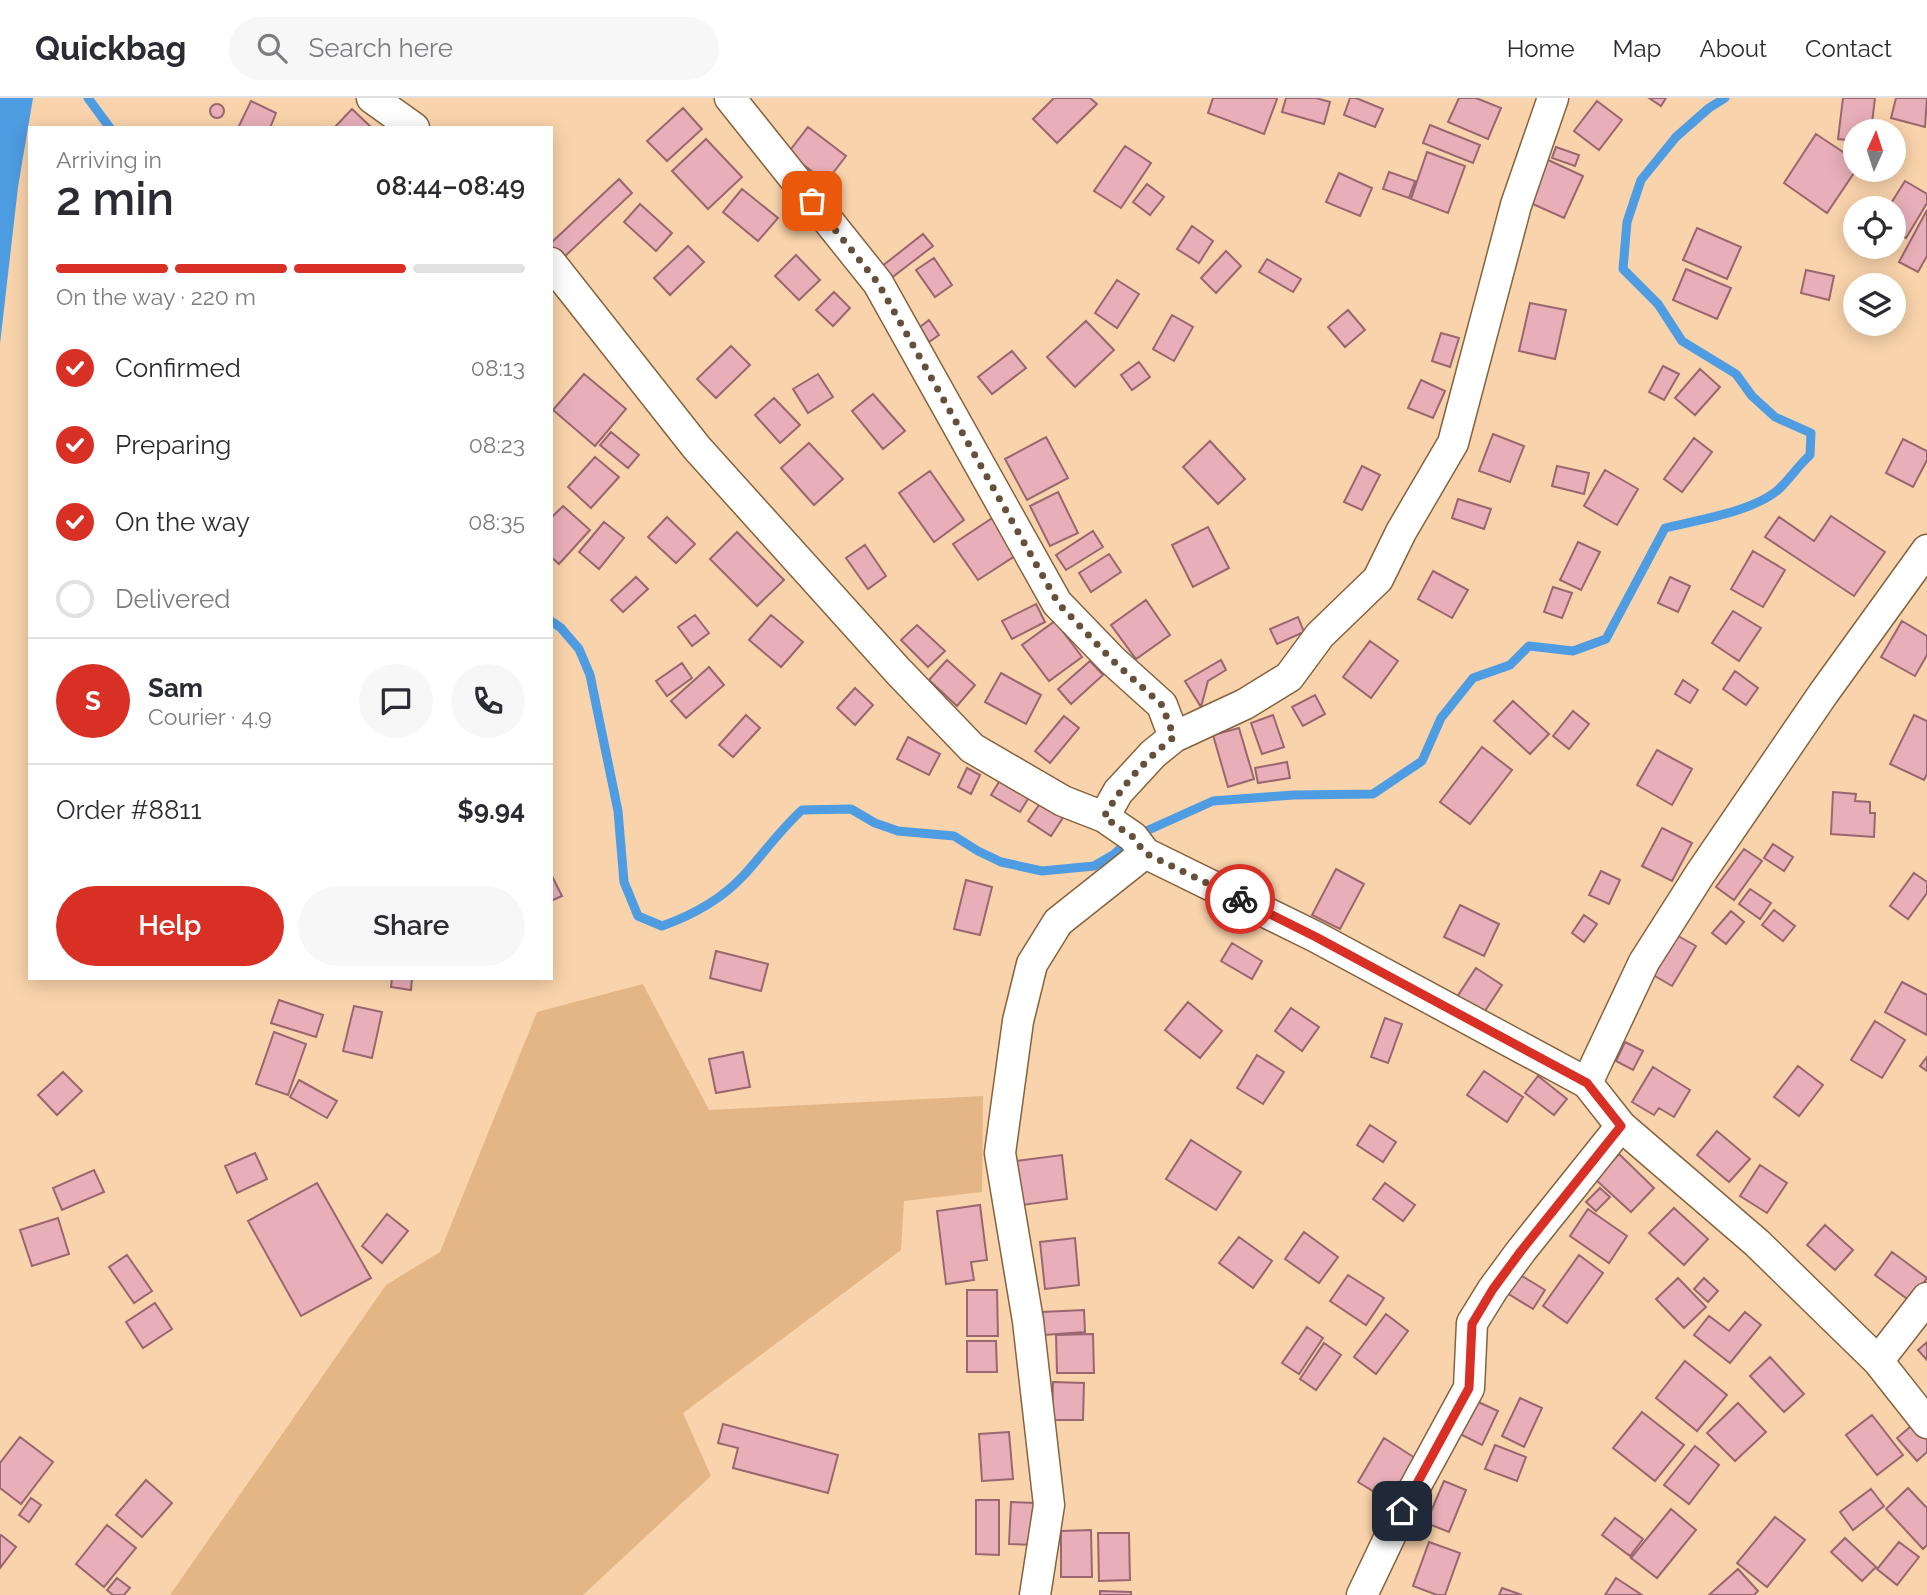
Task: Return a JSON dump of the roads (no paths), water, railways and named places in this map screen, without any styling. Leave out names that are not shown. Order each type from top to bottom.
[{"type":"street","points":[[372,98],[411,126]]},
{"type":"street","points":[[730,98],[878,283],[1058,603],[1112,660],[1162,705],[1174,737]]},
{"type":"street","points":[[1104,817],[1118,792],[1153,754],[1174,737],[1245,704],[1289,677],[1320,635],[1378,579],[1401,532],[1453,443],[1516,205],[1553,98]]},
{"type":"street","points":[[553,266],[697,448],[898,671],[972,748],[1063,801],[1104,817],[1133,837],[1145,853],[1316,937],[1587,1083],[1621,1126],[1757,1243],[1878,1362],[1927,1423]]},
{"type":"street","points":[[1587,1083],[1644,962],[1700,874],[1927,550]]},
{"type":"street","points":[[1035,1595],[1049,1505],[1028,1321],[1000,1153],[1018,1021],[1032,964],[1058,922],[1145,853]]},
{"type":"street","points":[[1362,1595],[1402,1511],[1469,1388],[1472,1324],[1521,1251],[1621,1126]]},
{"type":"street","points":[[1878,1362],[1927,1298]]},
{"type":"water","points":[[0,98],[33,98],[18,187],[0,344]]},
{"type":"waterway","points":[[88,98],[109,126]]},
{"type":"waterway","points":[[553,622],[579,649],[590,675],[618,811],[624,882],[638,916],[662,926],[696,912],[726,892],[802,810],[851,809],[875,823],[898,831],[954,836],[1001,862],[1042,871],[1094,866],[1113,855],[1133,837],[1213,801],[1294,795],[1373,794],[1422,761],[1441,718],[1473,678],[1510,665],[1529,646],[1573,651],[1606,639],[1665,528],[1726,514],[1757,503],[1780,488],[1810,455],[1811,433],[1775,417],[1752,396],[1736,374],[1682,341],[1658,304],[1623,269],[1627,222],[1641,180],[1676,137],[1709,108],[1725,98]]}]
